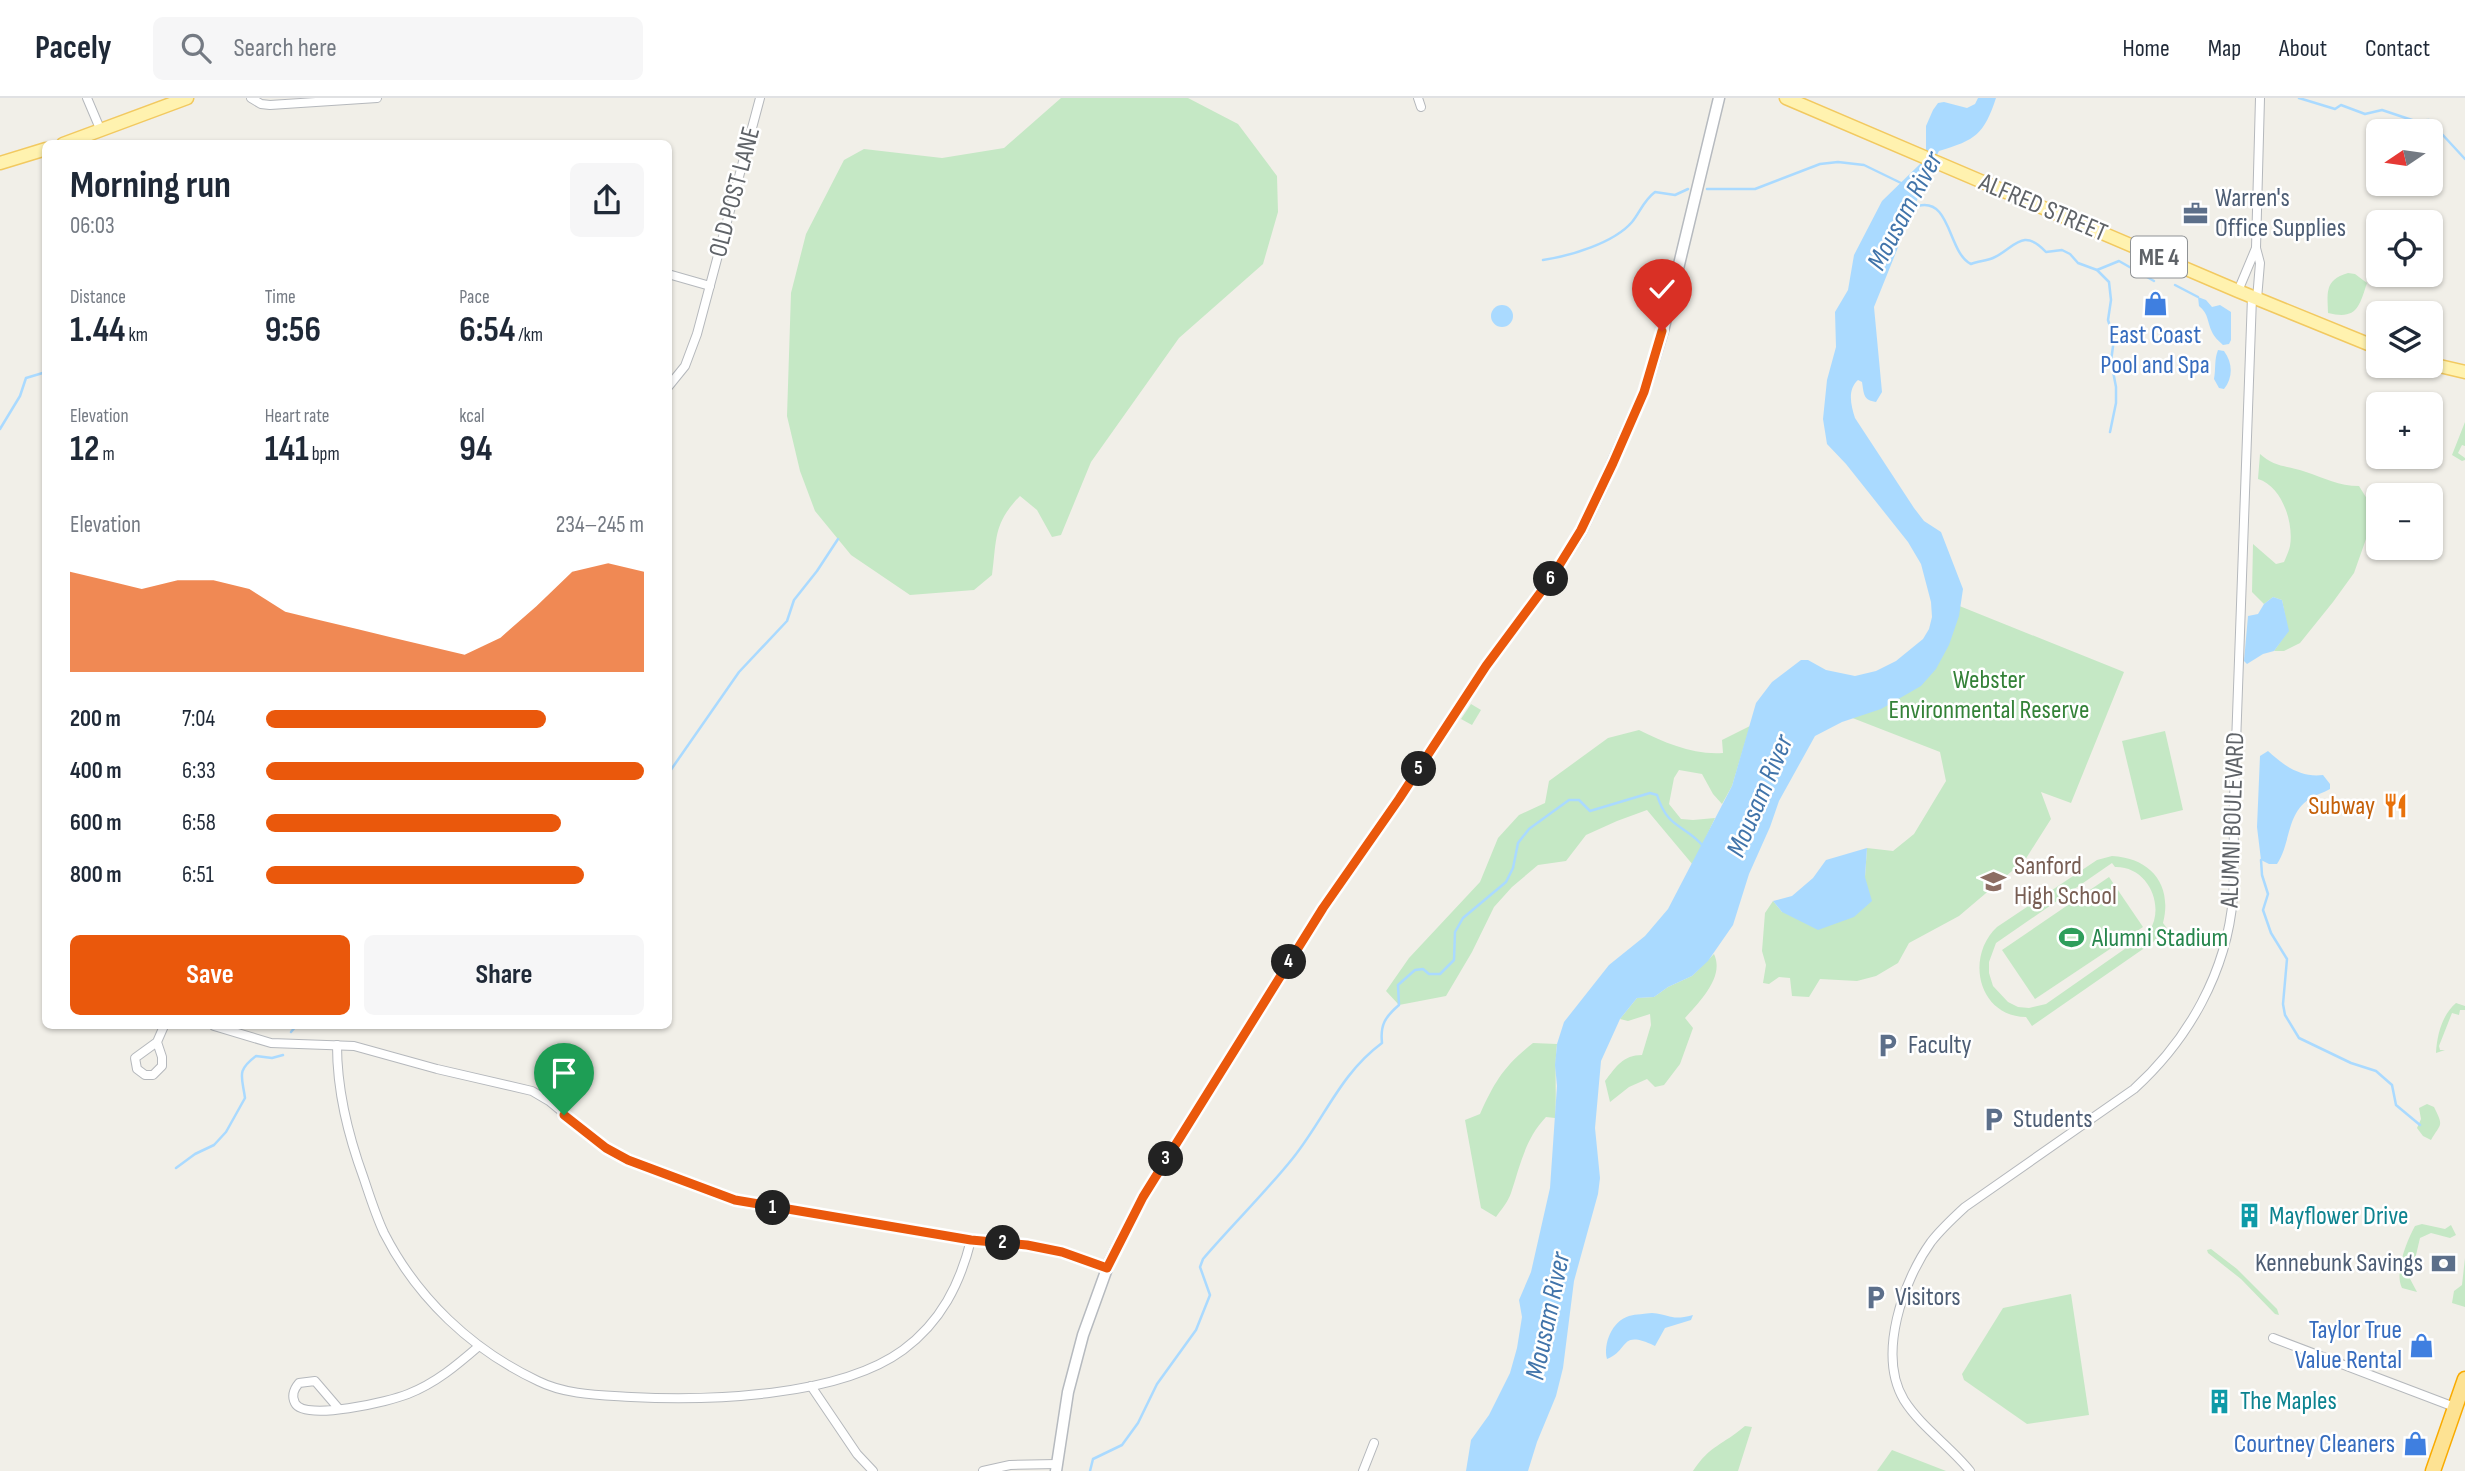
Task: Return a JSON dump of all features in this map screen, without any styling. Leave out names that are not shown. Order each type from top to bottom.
[{"type":"highway","points":[[2433,1471],[2465,1379]]},
{"type":"main road","points":[[75,140],[185,98]]},
{"type":"main road","name":"ALFRED STREET","points":[[1786,98],[2366,343]]},
{"type":"main road","points":[[0,163],[42,150]]},
{"type":"main road","points":[[2443,366],[2465,372]]},
{"type":"street","points":[[87,98],[101,131]]},
{"type":"street","points":[[251,98],[261,104],[270,105],[377,98]]},
{"type":"street","name":"OLD POST LANE","points":[[672,383],[692,350],[760,98]]},
{"type":"street","points":[[983,1471],[1010,1465],[1056,1468],[1074,1362],[1107,1268],[1143,1197],[1323,908],[1399,799],[1486,666],[1552,577],[1581,530],[1644,392],[1664,327],[1719,98]]},
{"type":"street","name":"ALUMNI BOULEVARD","points":[[1970,1471],[1909,1407],[1895,1379],[1895,1333],[1912,1274],[1940,1231],[1965,1208],[2134,1090],[2154,1071],[2194,1018],[2213,977],[2226,936],[2233,900],[2235,774],[2254,298],[2260,262],[2256,248],[2260,98]]},
{"type":"street","points":[[2238,291],[2256,248]]},
{"type":"street","name":"OLD POST LANE","points":[[672,275],[710,286]]},
{"type":"street","points":[[157,1042],[163,1029]]},
{"type":"street","points":[[224,1029],[271,1043],[337,1045],[374,1050],[437,1069],[532,1091],[549,1101],[606,1148],[628,1160],[735,1200],[971,1240],[1027,1245],[1062,1252],[1107,1268]]},
{"type":"street","points":[[337,1045],[337,1079],[341,1102],[358,1163],[384,1233],[400,1260],[449,1321],[479,1346],[538,1381],[564,1390],[675,1399],[711,1398],[811,1386],[873,1367],[888,1360],[917,1339],[942,1310],[953,1294],[971,1240]]},
{"type":"street","points":[[2273,1338],[2457,1408]]},
{"type":"street","points":[[339,1409],[315,1381],[299,1383],[294,1392],[295,1403],[303,1410],[339,1409],[404,1396],[452,1370],[479,1346]]},
{"type":"street","points":[[811,1386],[857,1454],[873,1471]]},
{"type":"street","points":[[1363,1471],[1374,1443]]},
{"type":"green space","points":[[1061,98],[1188,98],[1238,124],[1277,176],[1278,212],[1263,264],[1179,338],[1091,462],[1061,535],[1052,537],[1037,510],[1020,496],[1005,515],[998,532],[992,575],[974,590],[910,595],[851,555],[815,511],[800,471],[787,416],[791,293],[806,234],[844,160],[864,149],[942,158],[1004,148]]},
{"type":"green space","points":[[2355,274],[2366,282],[2359,305],[2345,315],[2328,313],[2329,289],[2340,276]]},
{"type":"green space","points":[[2465,422],[2465,446],[2462,445],[2458,453],[2465,458],[2462,461],[2452,455]]},
{"type":"green space","points":[[2260,454],[2282,466],[2338,483],[2359,486],[2366,497],[2366,539],[2354,573],[2300,643],[2284,651],[2274,651],[2288,631],[2282,600],[2273,597],[2264,604],[2252,592],[2253,544],[2276,564],[2284,562],[2290,548],[2290,527],[2280,497],[2274,489],[2258,479]]},
{"type":"green space","name":"Webster Environmental Reserve","points":[[1952,603],[2124,672],[2071,803],[2041,792],[2051,819],[2025,860],[1959,916],[1909,943],[1898,963],[1876,976],[1857,981],[1820,979],[1809,997],[1792,996],[1790,978],[1779,977],[1769,984],[1763,983],[1766,965],[1762,951],[1765,913],[1773,901],[1782,912],[1865,877],[1867,848],[1893,851],[1914,834],[1946,781],[1940,752],[1819,705],[1887,687]]},
{"type":"green space","points":[[1471,704],[1481,710],[1472,725],[1461,719]]},
{"type":"green space","points":[[1750,726],[1732,786],[1722,804],[1702,774],[1679,770],[1674,778],[1669,804],[1681,819],[1715,818],[1693,865],[1647,810],[1617,821],[1586,835],[1566,861],[1538,865],[1512,887],[1494,907],[1446,996],[1399,1005],[1386,991],[1409,958],[1480,882],[1498,838],[1519,815],[1545,803],[1549,781],[1608,738],[1639,730],[1690,750],[1723,753],[1722,740]]},
{"type":"green space","points":[[2165,731],[2183,810],[2141,820],[2122,741]]},
{"type":"green space","points":[[2112,856],[2126,858],[2147,868],[2156,876],[2165,896],[2163,923],[2169,931],[2032,1026],[2026,1017],[2010,1014],[1997,1007],[1987,996],[1979,968],[1981,954],[1987,939],[1997,927],[2097,860]],"holes":[[[2112,863],[2115,867],[2127,868],[2137,873],[2151,889],[2156,911],[2149,932],[2046,1004],[2029,1008],[2008,1002],[1993,986],[1989,973],[1989,962],[1996,943]]]},
{"type":"green space","name":"Alumni Stadium","points":[[2109,877],[2143,927],[2035,999],[2002,950]]},
{"type":"green space","points":[[1714,954],[1716,971],[1709,989],[1685,1018],[1693,1028],[1680,1064],[1664,1085],[1655,1087],[1647,1079],[1629,1087],[1610,1102],[1605,1081],[1625,1060],[1642,1055],[1651,1025],[1650,1014],[1628,1021],[1620,1019],[1637,998],[1654,997],[1692,976]]},
{"type":"green space","points":[[2456,1003],[2465,1006],[2465,1010],[2460,1010],[2459,1015],[2452,1013],[2439,1046],[2440,1050],[2445,1050],[2436,1053],[2441,1026]]},
{"type":"green space","points":[[1533,1043],[1557,1044],[1555,1118],[1546,1117],[1533,1134],[1510,1196],[1496,1217],[1481,1208],[1465,1120],[1480,1114],[1501,1075]]},
{"type":"green space","points":[[2427,1104],[2434,1107],[2440,1122],[2431,1140],[2423,1136],[2417,1128],[2421,1119],[2419,1108]]},
{"type":"green space","points":[[2422,1224],[2445,1229],[2451,1225],[2456,1235],[2450,1238],[2431,1233],[2420,1238],[2413,1268],[2408,1275],[2417,1292],[2402,1288],[2400,1274],[2408,1239],[2415,1226]]},
{"type":"green space","points":[[2211,1249],[2237,1269],[2277,1309],[2279,1315],[2241,1279],[2208,1253],[2207,1250]]},
{"type":"green space","points":[[2465,1258],[2465,1307],[2452,1303],[2454,1291],[2462,1285]]},
{"type":"green space","points":[[2071,1294],[2089,1415],[2027,1424],[1964,1380],[1962,1374],[2003,1308]]},
{"type":"green space","points":[[1745,1426],[1752,1427],[1738,1471],[1693,1471],[1711,1450]]},
{"type":"green space","points":[[1892,1450],[1946,1471],[1877,1471]]},
{"type":"water","name":"Mousam River","points":[[1978,98],[1996,98],[1987,120],[1977,134],[1939,151],[1874,307],[1882,392],[1876,402],[1869,400],[1865,396],[1862,382],[1858,380],[1852,388],[1851,398],[1855,418],[1914,508],[1924,521],[1941,532],[1963,589],[1959,616],[1949,645],[1936,669],[1921,686],[1881,709],[1842,722],[1815,736],[1779,801],[1749,874],[1733,925],[1708,961],[1692,976],[1654,997],[1637,998],[1620,1019],[1601,1061],[1595,1128],[1600,1178],[1598,1194],[1574,1281],[1563,1368],[1556,1396],[1528,1471],[1466,1471],[1471,1440],[1489,1415],[1510,1373],[1517,1348],[1522,1317],[1519,1300],[1531,1272],[1550,1188],[1557,1086],[1555,1065],[1557,1044],[1564,1022],[1609,965],[1645,936],[1668,909],[1732,786],[1756,703],[1772,682],[1801,660],[1808,660],[1826,670],[1855,676],[1876,671],[1896,661],[1923,639],[1929,629],[1932,617],[1931,602],[1921,564],[1908,542],[1827,444],[1823,419],[1827,380],[1836,347],[1835,312],[1848,290],[1854,255],[1882,201],[1920,164],[1926,150],[1926,126],[1938,103],[1967,108],[1975,104]]},
{"type":"water","points":[[2198,297],[2206,300],[2212,307],[2220,305],[2231,312],[2229,344],[2223,345],[2214,336],[2206,315],[2199,306]]},
{"type":"water","points":[[1502,305],[1510,308],[1513,316],[1510,324],[1502,327],[1494,324],[1491,316],[1494,308]]},
{"type":"water","points":[[2218,350],[2224,351],[2230,365],[2229,380],[2224,389],[2219,388],[2214,379]]},
{"type":"water","points":[[2273,597],[2282,600],[2289,631],[2274,651],[2247,664],[2244,661],[2248,616],[2258,614],[2264,604]]},
{"type":"water","points":[[2268,751],[2294,770],[2308,775],[2323,775],[2330,784],[2330,789],[2309,799],[2296,813],[2277,864],[2261,860],[2257,827],[2260,756]]},
{"type":"water","points":[[1867,848],[1865,877],[1872,901],[1854,917],[1818,930],[1782,912],[1773,901],[1792,896],[1813,878],[1826,860]]},
{"type":"water","points":[[1652,1313],[1676,1318],[1693,1315],[1691,1320],[1665,1328],[1655,1346],[1644,1341],[1630,1340],[1607,1359],[1608,1340],[1618,1323],[1629,1316]]},
{"type":"waterway","points":[[2299,98],[2335,109],[2341,105],[2365,114],[2382,110],[2415,121],[2429,120],[2465,159]]},
{"type":"waterway","name":"Mousam River","points":[[1707,189],[1755,189],[1820,164],[1838,162],[1864,165],[1901,183]]},
{"type":"waterway","points":[[1543,260],[1578,252],[1614,236],[1632,222],[1655,192],[1675,195],[1688,189]]},
{"type":"waterway","name":"Mousam River","points":[[1913,203],[1918,206],[1929,205],[1937,210],[1963,258],[1971,264],[1993,258],[2024,240],[2038,244],[2046,252],[2062,250],[2078,263],[2097,270],[2109,282],[2111,300],[2108,320],[2114,339],[2111,361],[2116,387],[2116,403],[2110,432]]},
{"type":"waterway","points":[[2097,270],[2119,261],[2154,281]]},
{"type":"waterway","points":[[2175,285],[2198,297]]},
{"type":"waterway","points":[[0,429],[20,396],[26,378],[42,373]]},
{"type":"waterway","points":[[672,768],[739,672],[787,621],[794,600],[838,539]]},
{"type":"waterway","points":[[1090,1471],[1093,1459],[1122,1445],[1138,1423],[1157,1384],[1196,1330],[1210,1295],[1200,1267],[1203,1259],[1282,1171],[1355,1068],[1382,1043],[1385,1022],[1399,1005],[1398,985],[1415,970],[1423,969],[1429,974],[1440,974],[1454,960],[1455,932],[1463,918],[1506,882],[1513,868],[1518,843],[1529,829],[1569,800],[1579,800],[1590,811],[1650,793],[1657,795],[1666,815],[1704,847]]},
{"type":"waterway","points":[[2261,860],[2268,894],[2263,910],[2271,933],[2287,959],[2283,1004],[2285,1015],[2299,1038],[2351,1063],[2376,1071],[2392,1085],[2396,1105],[2420,1125]]},
{"type":"waterway","points":[[176,1168],[195,1154],[214,1145],[226,1132],[245,1098],[242,1079],[245,1066],[256,1056],[272,1058],[283,1055]]},
{"type":"place","name":"Warren's Office Supplies","points":[[2195,213]]},
{"type":"place","name":"East Coast Pool and Spa","points":[[2155,303]]},
{"type":"place","name":"Subway","points":[[2395,806]]},
{"type":"place","name":"Sanford High School","points":[[1994,881]]},
{"type":"place","name":"Alumni Stadium","points":[[2072,938]]},
{"type":"place","name":"Faculty","points":[[1888,1045]]},
{"type":"place","name":"Students","points":[[1993,1119]]},
{"type":"place","name":"Mayflower Drive","points":[[2249,1216]]},
{"type":"place","name":"Kennebunk Savings","points":[[2443,1263]]},
{"type":"place","name":"Visitors","points":[[1875,1297]]},
{"type":"place","name":"Taylor True Value Rental","points":[[2422,1345]]},
{"type":"place","name":"The Maples","points":[[2220,1401]]},
{"type":"place","name":"Courtney Cleaners","points":[[2415,1444]]},
{"type":"route","points":[[564,1115],[606,1148],[628,1160],[752,1205],[885,1224],[971,1240],[1027,1245],[1083,1258],[1107,1268],[1143,1197],[1323,908],[1399,799],[1461,702],[1552,577],[1581,530],[1644,392],[1662,331]]}]
